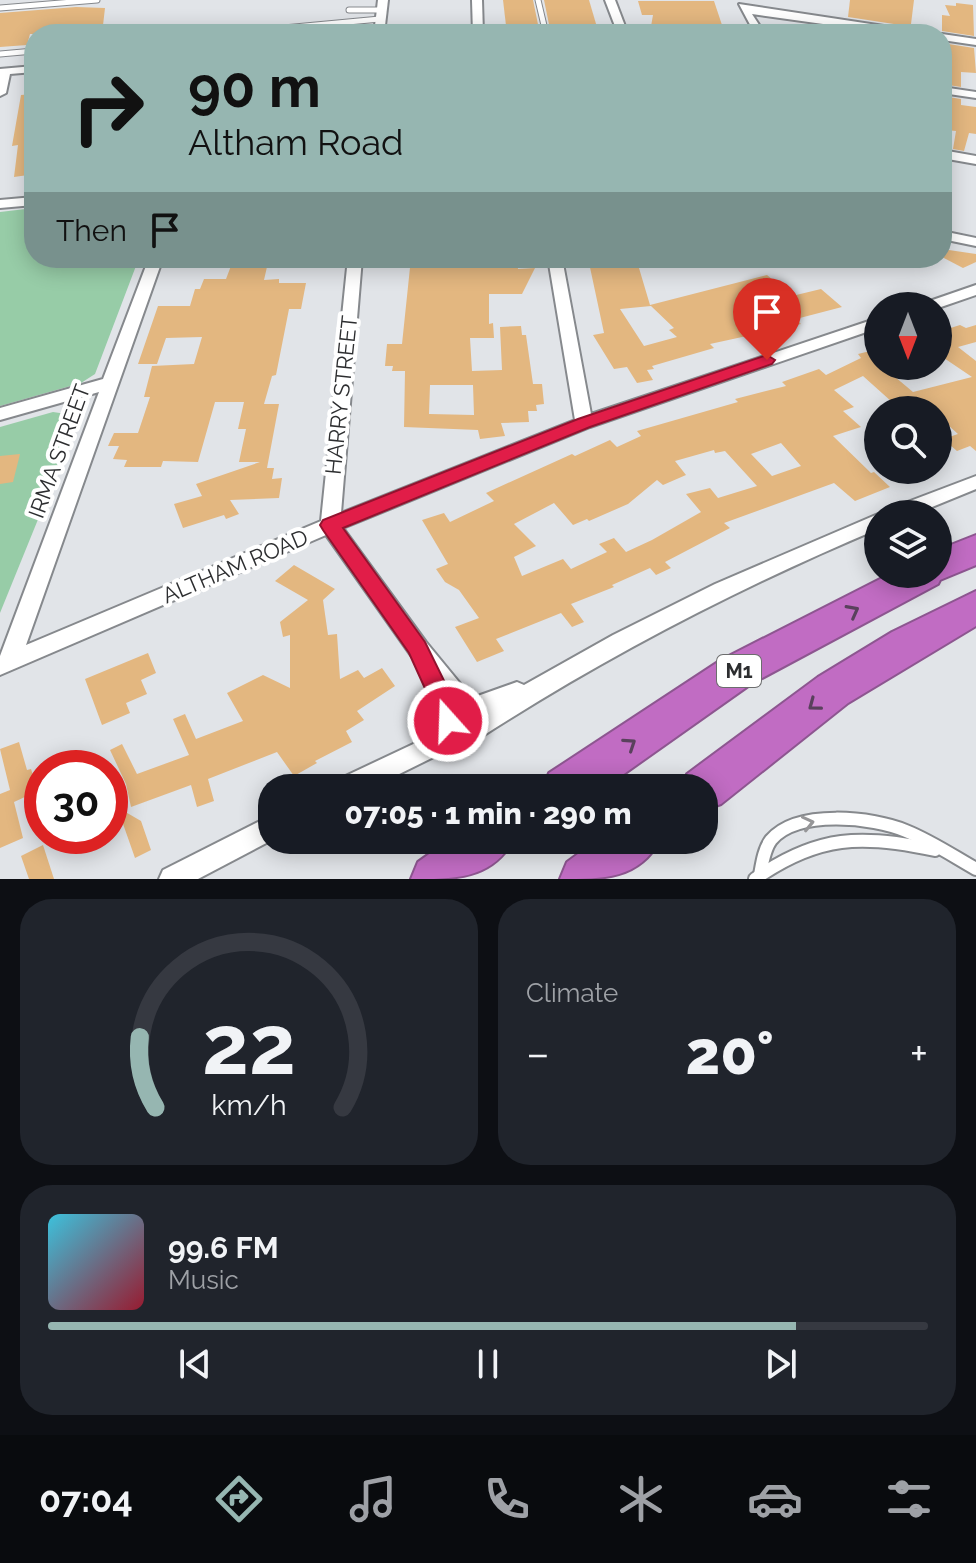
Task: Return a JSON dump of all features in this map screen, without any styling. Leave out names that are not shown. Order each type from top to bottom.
[{"type":"highway","points":[[952,560],[976,549]]},
{"type":"highway","name":"M1","points":[[587,774],[736,672],[897,588]]},
{"type":"highway","points":[[718,778],[833,690],[907,644],[976,607]]},
{"type":"highway","points":[[436,879],[470,854]]},
{"type":"highway","points":[[585,879],[618,854]]},
{"type":"street","points":[[477,0],[478,24]]},
{"type":"street","points":[[610,0],[619,24]]},
{"type":"street","points":[[738,0],[754,24]]},
{"type":"street","points":[[745,10],[845,24]]},
{"type":"street","points":[[952,38],[976,42]]},
{"type":"street","points":[[0,93],[3,72],[24,70]]},
{"type":"street","points":[[952,91],[976,95]]},
{"type":"street","points":[[952,156],[976,160]]},
{"type":"street","points":[[0,204],[24,202]]},
{"type":"street","points":[[952,237],[976,242]]},
{"type":"street","name":"IRMA STREET","points":[[4,664],[152,268]]},
{"type":"street","name":"HARRY STREET","points":[[330,525],[354,268]]},
{"type":"street","points":[[557,268],[584,423]]},
{"type":"street","points":[[952,298],[976,290]]},
{"type":"street","name":"ALTHAM ROAD","points":[[4,664],[330,525],[584,423],[864,328]]},
{"type":"street","points":[[0,414],[110,383]]},
{"type":"street","points":[[931,500],[976,482]]},
{"type":"street","points":[[330,525],[418,648],[462,719]]},
{"type":"street","points":[[373,774],[462,719],[543,683],[776,563],[864,527]]},
{"type":"street","points":[[172,879],[258,834]]},
{"type":"lane","points":[[0,8],[97,0]]},
{"type":"lane","points":[[538,0],[544,24]]},
{"type":"lane","points":[[341,23],[355,1]]},
{"type":"lane","points":[[349,10],[381,10]]},
{"type":"lane","points":[[330,24],[381,10]]},
{"type":"lane","points":[[0,54],[24,52]]},
{"type":"lane","points":[[758,877],[765,851],[774,837],[791,828],[821,820],[887,824],[919,837],[976,869]]},
{"type":"lane","points":[[758,877],[801,850],[824,841],[882,839],[946,853]]},
{"type":"green space","points":[[24,209],[24,268],[135,268],[95,374],[81,383],[0,406],[0,212]]},
{"type":"green space","points":[[53,412],[80,416],[0,613],[0,427]]},
{"type":"building","points":[[503,0],[533,0],[538,24],[506,24]]},
{"type":"building","points":[[544,0],[589,0],[596,24],[549,24]]},
{"type":"building","points":[[850,0],[914,0],[911,24],[848,17]]},
{"type":"building","points":[[638,1],[714,1],[722,24],[651,24],[653,15],[642,15]]},
{"type":"building","points":[[956,3],[973,5],[974,36],[952,33],[952,24],[942,24],[942,15],[950,16],[945,5],[956,6]]},
{"type":"building","points":[[105,8],[103,24],[24,24],[24,45],[0,47],[0,13]]},
{"type":"building","points":[[952,45],[974,48],[976,73],[961,72],[961,87],[952,86]]},
{"type":"building","points":[[21,95],[24,95],[24,176],[14,177],[18,145],[12,146]]},
{"type":"building","points":[[952,98],[961,99],[961,105],[976,107],[976,134],[969,133],[964,151],[953,149],[956,131],[952,131]]},
{"type":"building","points":[[952,250],[976,254],[976,262],[963,268],[952,262]]},
{"type":"building","points":[[230,268],[267,268],[264,280],[306,283],[301,309],[289,309],[276,375],[272,376],[264,404],[279,404],[267,468],[274,468],[272,479],[282,478],[279,498],[230,500],[239,514],[226,519],[224,515],[183,528],[174,504],[202,496],[196,484],[260,462],[239,462],[246,429],[238,429],[244,402],[215,402],[198,462],[163,461],[161,467],[124,467],[127,460],[113,459],[119,446],[108,446],[114,433],[138,433],[150,397],[144,397],[152,366],[194,364],[202,337],[166,338],[157,364],[138,364],[158,306],[190,306],[195,289],[200,289],[204,279],[226,279]]},
{"type":"building","points":[[410,268],[535,268],[522,294],[489,294],[489,324],[493,323],[494,338],[470,338],[472,371],[502,370],[500,327],[521,326],[522,335],[526,335],[533,384],[542,384],[544,404],[536,405],[537,411],[528,411],[529,422],[501,423],[505,436],[480,439],[478,430],[404,427],[405,371],[392,371],[393,366],[385,366],[387,344],[402,344]],"holes":[[[430,385],[473,385],[474,415],[429,414]]]},
{"type":"building","points":[[590,268],[639,268],[650,305],[767,275],[792,296],[821,289],[842,307],[796,319],[801,324],[710,344],[714,348],[652,366],[654,369],[647,370],[653,380],[637,383],[627,367],[614,369],[593,335],[604,333]],"holes":[[[651,306],[674,328],[669,330],[677,337],[644,346],[620,309]]]},
{"type":"building","points":[[960,325],[966,328],[976,325],[976,342],[958,347],[976,361],[976,451],[970,446],[957,451],[952,447],[952,436],[958,434],[952,429],[952,396],[885,396],[867,380],[899,380],[913,392],[972,377],[952,363],[952,328]]},
{"type":"building","points":[[864,352],[864,377],[834,390],[854,407],[843,411],[861,427],[833,436],[864,466],[864,484],[887,484],[890,487],[855,501],[834,483],[724,523],[730,528],[665,562],[671,568],[656,575],[650,568],[571,604],[584,622],[572,627],[561,613],[496,639],[504,651],[477,662],[455,627],[479,618],[459,590],[445,582],[436,569],[448,564],[422,520],[444,513],[450,522],[494,501],[486,493],[572,454],[575,456],[610,440],[617,447],[641,436],[637,431],[786,386],[782,382],[819,369],[826,375],[861,358],[858,354]],"holes":[[[781,443],[801,466],[772,476],[751,454]],[[714,450],[715,453],[725,451],[757,486],[718,498],[710,488],[686,494],[701,512],[652,540],[626,552],[614,538],[599,544],[607,552],[571,569],[563,559],[522,576],[514,557],[536,546],[514,524],[554,503],[573,525],[587,519],[589,521],[628,504],[657,480],[663,485],[686,475],[675,461]]]},
{"type":"building","points":[[20,454],[13,482],[0,484],[0,456]]},
{"type":"building","points":[[294,565],[335,589],[323,600],[328,635],[337,634],[340,679],[358,670],[364,678],[382,668],[395,686],[357,711],[364,720],[346,731],[352,742],[298,774],[293,774],[277,752],[208,779],[214,801],[197,807],[191,785],[131,807],[128,756],[137,774],[189,755],[173,719],[185,714],[196,739],[243,721],[227,693],[263,675],[290,688],[290,635],[283,637],[280,622],[308,600],[275,581]]},
{"type":"building","points":[[148,653],[156,673],[141,680],[147,694],[126,703],[130,713],[102,725],[85,679]]},
{"type":"building","points":[[19,742],[24,760],[24,797],[14,802],[23,838],[0,848],[0,794],[10,790],[0,749]]},
{"type":"building","points":[[122,744],[125,750],[110,750]]},
{"type":"building","points":[[128,813],[141,821],[151,850],[135,858],[128,838]]},
{"type":"building","points":[[46,854],[54,879],[29,879],[21,856]]},
{"type":"route","points":[[448,721],[449,715],[418,648],[330,525],[584,423],[767,360]]}]
